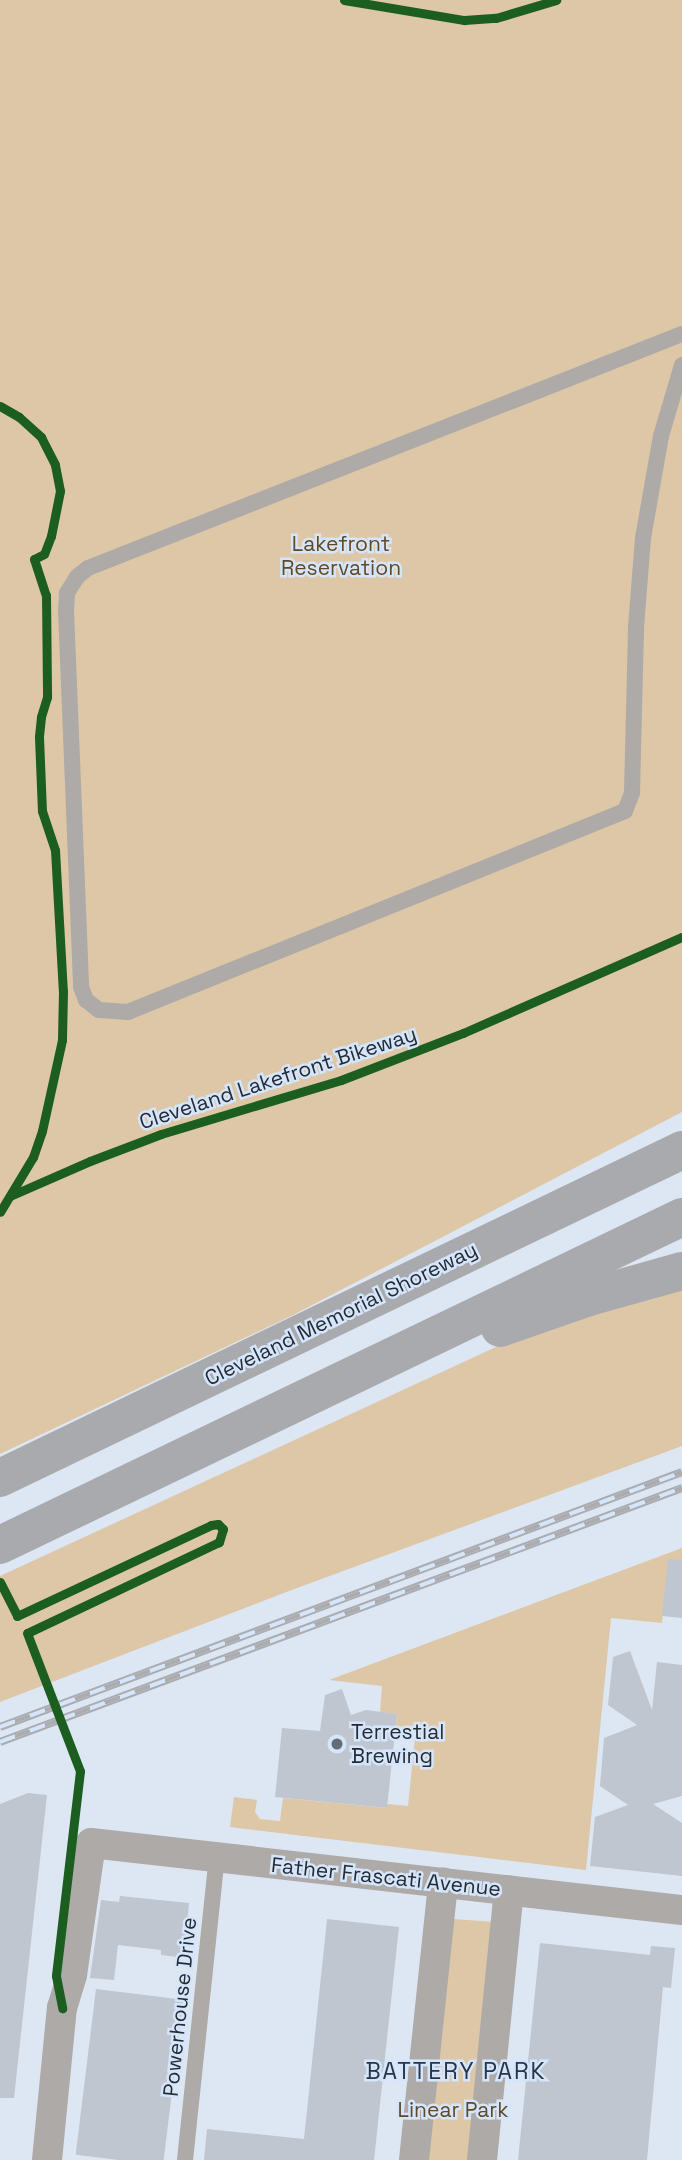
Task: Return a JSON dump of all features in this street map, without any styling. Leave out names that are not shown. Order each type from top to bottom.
[{"type":"highway","name":"Cleveland Memorial Shoreway","points":[[0,1478],[682,1150]]},
{"type":"highway","points":[[0,1545],[682,1217]]},
{"type":"highway","points":[[326,1389],[589,1297],[682,1271]]},
{"type":"street","name":"Father Frascati Avenue","points":[[47,2160],[62,2008],[72,1975],[91,1843],[682,1910]]},
{"type":"street","points":[[414,2160],[443,1883]]},
{"type":"street","points":[[482,2160],[509,1890]]},
{"type":"lane","points":[[682,334],[101,563],[77,577],[67,593],[66,610],[81,987],[86,1000],[99,1010],[128,1012],[625,811],[632,793],[636,627],[643,538],[661,436],[682,365]]},
{"type":"lane","name":"Powerhouse Drive","points":[[185,2160],[217,1858]]},
{"type":"green space","name":"Lakefront Reservation","points":[[0,0],[682,0],[682,1112],[291,1316],[0,1454]]},
{"type":"green space","points":[[682,1261],[682,1446],[289,1591],[0,1702],[0,1576]]},
{"type":"green space","points":[[682,1548],[682,1576],[667,1573],[662,1623],[611,1618],[586,1870],[230,1827],[234,1797],[257,1800],[255,1812],[260,1819],[280,1821],[283,1798],[386,1808],[388,1804],[408,1806],[416,1728],[396,1726],[397,1714],[380,1712],[382,1686],[329,1680]]},
{"type":"green space","name":"Linear Park","points":[[439,1918],[506,1923],[489,2160],[422,2160]]},
{"type":"building","points":[[668,1559],[682,1560],[682,1618],[662,1616]]},
{"type":"building","points":[[630,1651],[652,1710],[657,1662],[682,1665],[682,1796],[653,1804],[682,1823],[682,1876],[590,1866],[595,1817],[628,1805],[600,1786],[604,1738],[637,1725],[608,1705],[613,1657]]},
{"type":"building","name":"Terrestial Brewing","points":[[342,1689],[351,1715],[366,1710],[397,1714],[387,1808],[275,1797],[282,1728],[320,1731],[325,1695]]},
{"type":"building","points":[[28,1793],[47,1795],[14,2098],[0,2098],[0,1804]]},
{"type":"building","points":[[120,1896],[189,1903],[184,1958],[161,1955],[161,1950],[118,1945],[114,1980],[90,1978],[101,1900],[119,1902]]},
{"type":"building","points":[[327,1919],[399,1927],[374,2160],[204,2160],[207,2129],[304,2139]]},
{"type":"building","points":[[540,1943],[650,1955],[651,1946],[675,1948],[671,1988],[663,1987],[647,2160],[518,2160]]},
{"type":"building","points":[[96,1989],[183,2000],[164,2160],[118,2160],[76,2155]]},
{"type":"railway","points":[[0,1727],[682,1472]]},
{"type":"railway","points":[[0,1742],[682,1488]]},
{"type":"cycle path","points":[[344,0],[464,20],[496,18],[556,0]]},
{"type":"cycle path","points":[[0,406],[19,417],[41,437],[55,465],[60,491],[51,536],[44,554],[34,559],[46,595],[47,697],[39,737],[42,811],[55,850],[63,991],[62,1040],[42,1131],[33,1157],[0,1212]]},
{"type":"cycle path","name":"Cleveland Lakefront Bikeway","points":[[10,1196],[161,1134],[341,1080],[463,1033],[682,937]]},
{"type":"cycle path","points":[[0,1582],[17,1616],[211,1525],[218,1524],[223,1529],[219,1542],[27,1633],[80,1771],[56,1976],[62,2008]]},
{"type":"place","name":"Terrestial Brewing","points":[[337,1744]]},
{"type":"district","name":"BATTERY PARK","points":[[456,2071]]}]
